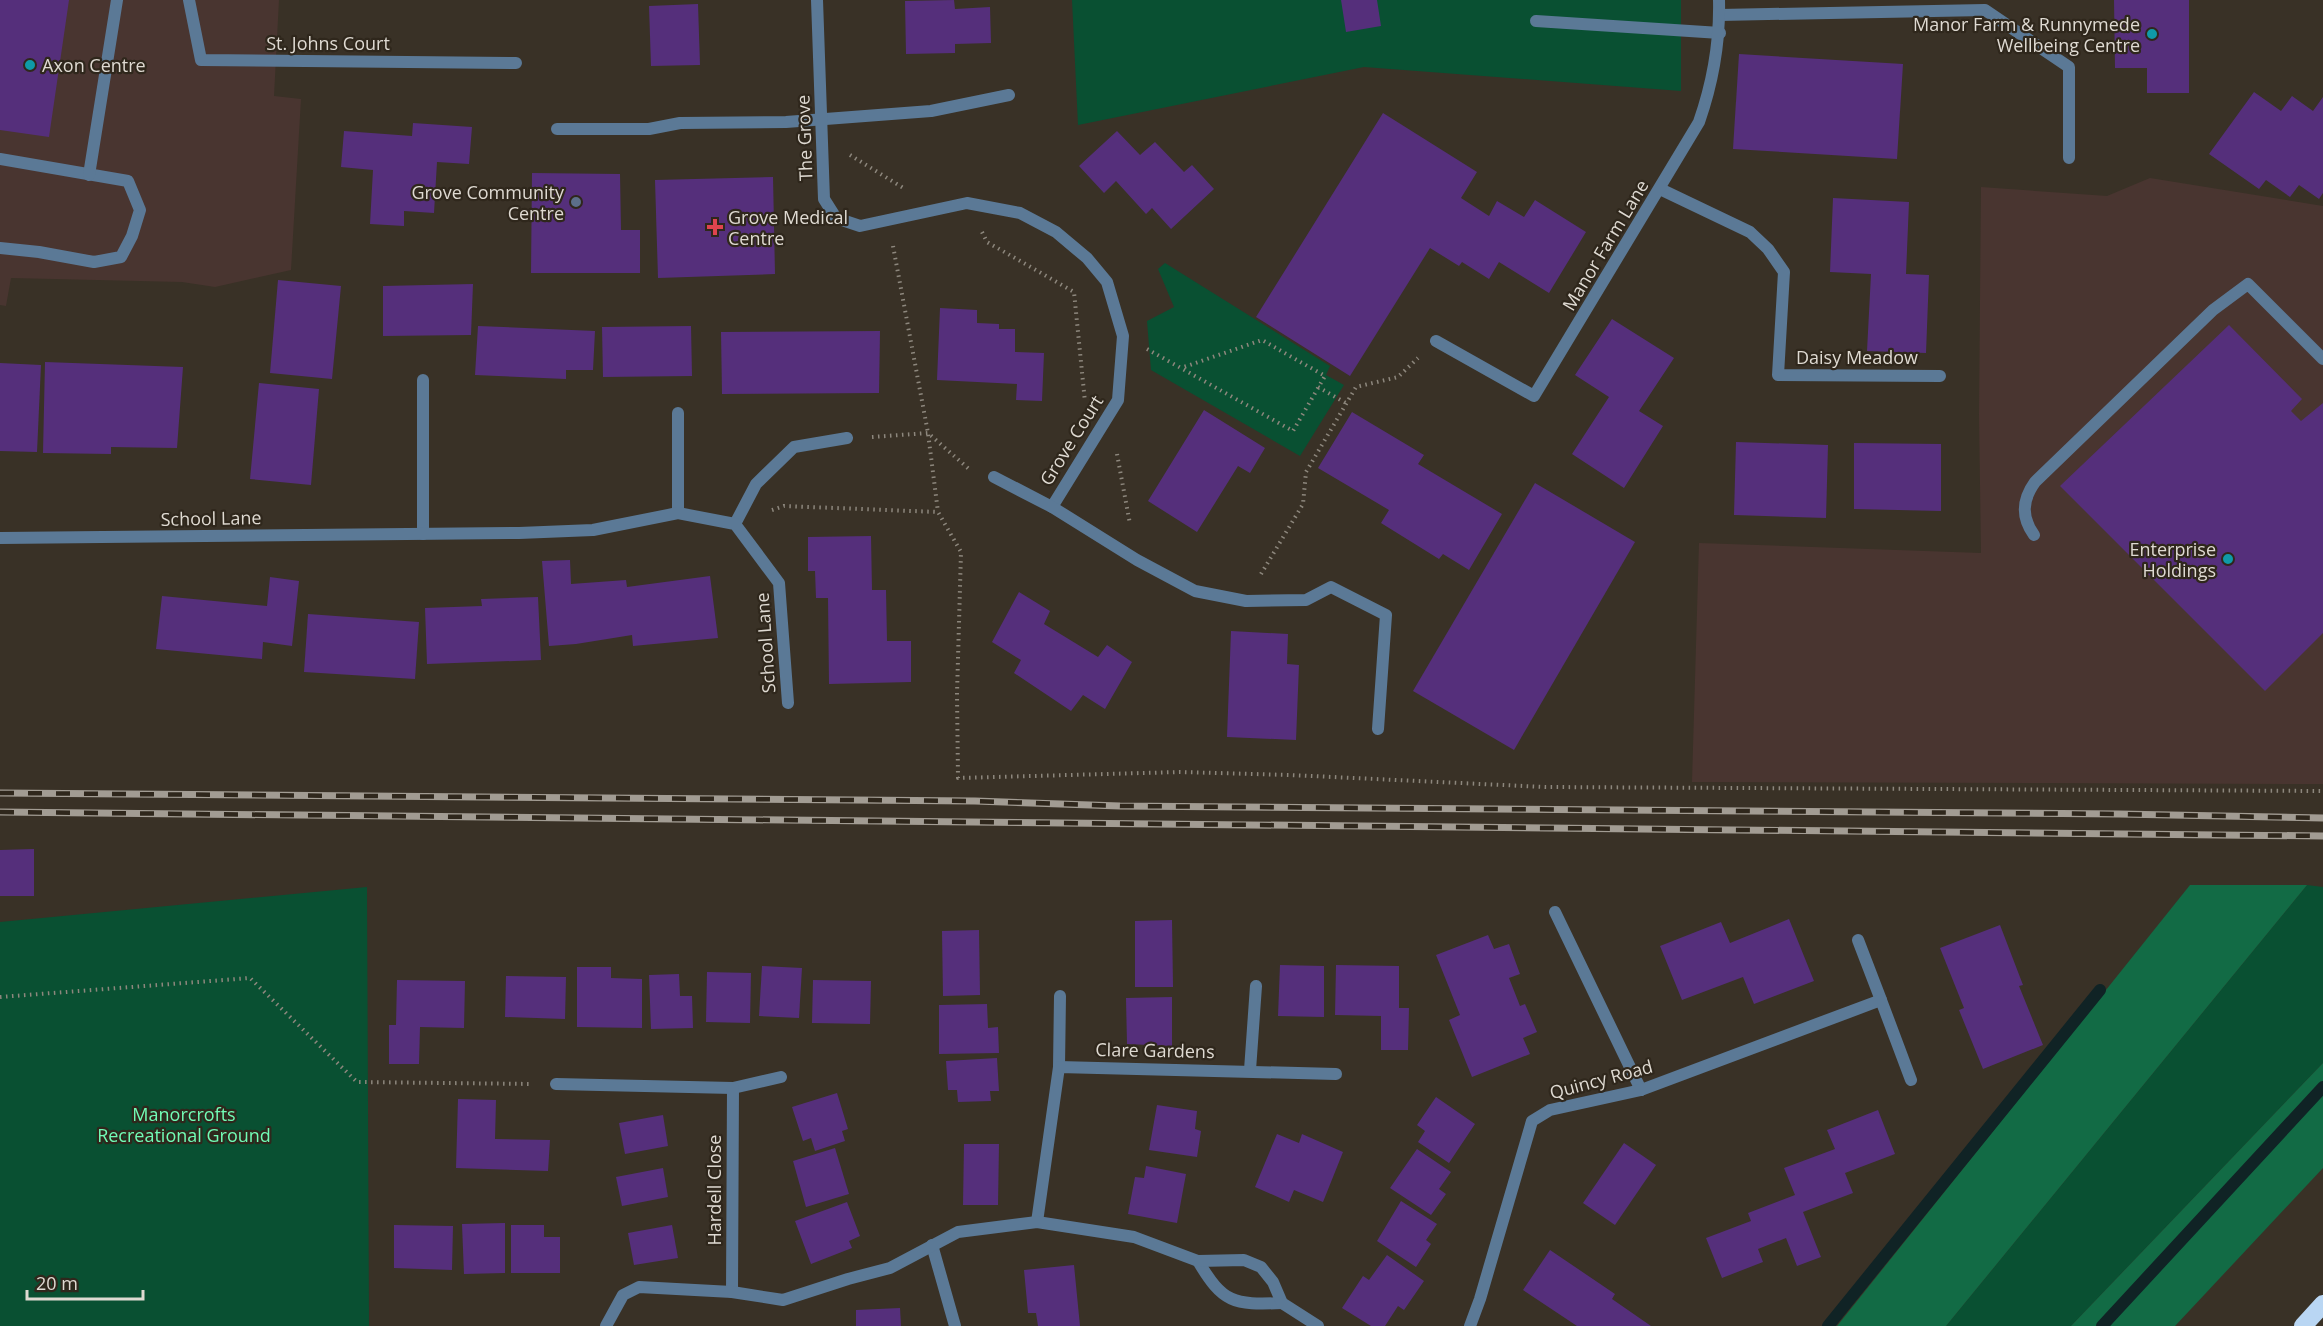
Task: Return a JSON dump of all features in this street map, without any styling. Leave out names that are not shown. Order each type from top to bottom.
[{"type":"highway","points":[[2303,1326],[2323,1304]]},
{"type":"street","points":[[89,174],[117,0]]},
{"type":"street","name":"St. Johns Court","points":[[189,0],[201,60],[516,63]]},
{"type":"street","name":"The Grove","points":[[817,0],[824,199],[836,218],[860,226],[888,219]]},
{"type":"street","name":"Manor Farm Lane","points":[[1436,341],[1534,396],[1699,122],[1711,88],[1720,33],[1719,0]]},
{"type":"street","points":[[1720,15],[1985,10],[2069,67],[2069,158]]},
{"type":"street","points":[[1536,21],[1720,33]]},
{"type":"street","points":[[557,129],[649,129],[680,123],[786,122],[931,111],[1009,95]]},
{"type":"street","points":[[0,159],[128,181],[140,210],[132,236],[121,256],[94,262],[0,248]]},
{"type":"street","name":"Daisy Meadow","points":[[1660,189],[1750,232],[1768,249],[1784,272],[1778,375],[1940,376]]},
{"type":"street","name":"Grove Court","points":[[888,219],[967,203],[1020,213],[1056,232],[1087,258],[1107,282],[1123,336],[1118,400],[1052,507]]},
{"type":"street","points":[[2034,535],[2027,525],[2024,512],[2028,491],[2035,482],[2213,310],[2248,284],[2323,360]]},
{"type":"street","points":[[423,380],[423,534]]},
{"type":"street","points":[[678,413],[678,513]]},
{"type":"street","points":[[735,524],[756,484],[794,447],[847,438]]},
{"type":"street","name":"Grove Court","points":[[994,477],[1052,507],[1137,560],[1195,591],[1246,601],[1306,600],[1331,587],[1386,615],[1378,729]]},
{"type":"street","name":"School Lane","points":[[0,538],[593,530],[678,513],[735,524],[779,583],[788,703]]},
{"type":"street","points":[[1555,912],[1641,1090]]},
{"type":"street","points":[[1858,940],[1911,1080]]},
{"type":"street","points":[[1250,1070],[1256,986]]},
{"type":"street","points":[[1037,1222],[1059,1066],[1060,996]]},
{"type":"street","name":"Quincy Road","points":[[1470,1326],[1532,1121],[1550,1110],[1641,1090],[1881,1000]]},
{"type":"street","name":"Clare Gardens","points":[[1059,1066],[1336,1074]]},
{"type":"street","points":[[556,1084],[733,1088],[781,1077]]},
{"type":"street","name":"Hardell Close","points":[[732,1292],[733,1088]]},
{"type":"street","points":[[606,1326],[623,1295],[639,1287],[732,1292],[783,1300],[890,1268],[958,1232],[1037,1222],[1134,1237],[1198,1261],[1244,1260],[1261,1268],[1273,1282],[1282,1303],[1318,1326]]},
{"type":"street","points":[[932,1245],[955,1326]]},
{"type":"street","points":[[1198,1261],[1214,1286],[1227,1298],[1253,1304],[1282,1303]]},
{"type":"path","points":[[823,139],[909,191],[925,212]]},
{"type":"path","points":[[967,203],[987,242],[1074,292],[1086,406],[1116,451],[1137,560]]},
{"type":"path","points":[[888,219],[928,433],[938,512],[961,552],[957,694],[958,778],[1180,772],[1545,787],[2323,791]]},
{"type":"path","points":[[1123,336],[1293,431],[1324,376],[1262,340],[1181,368]]},
{"type":"path","points":[[1246,601],[1303,504],[1306,472],[1356,387],[1398,377],[1436,341]]},
{"type":"path","points":[[1318,387],[1346,403]]},
{"type":"path","points":[[847,438],[928,433],[971,470],[994,477]]},
{"type":"path","points":[[735,524],[783,506],[938,512]]},
{"type":"path","points":[[0,997],[250,978],[357,1082],[556,1084]]},
{"type":"shaded area","points":[[0,0],[279,0],[274,96],[301,99],[291,270],[215,287],[182,282],[11,278],[6,306],[0,305]]},
{"type":"shaded area","points":[[2150,178],[2323,206],[2323,784],[1692,782],[1699,543],[1981,553],[1979,415],[1981,187],[2107,196]]},
{"type":"green space","points":[[1072,0],[1681,0],[1681,91],[1364,67],[1078,125]]},
{"type":"green space","points":[[1165,263],[1330,366],[1326,375],[1344,385],[1300,456],[1151,370],[1147,321],[1174,307],[1158,269]]},
{"type":"green space","points":[[2190,885],[2307,885],[1946,1326],[1837,1326]]},
{"type":"green space","points":[[2307,885],[2323,887],[2323,1063],[2071,1326],[1946,1326]]},
{"type":"green space","name":"Manorcrofts Recreational Ground","points":[[367,887],[369,1326],[0,1326],[0,922]]},
{"type":"green space","points":[[2323,1063],[2323,1168],[2175,1326],[2071,1326]]},
{"type":"building","name":"Axon Centre","points":[[0,0],[69,0],[49,137],[0,130]]},
{"type":"building","points":[[954,0],[955,9],[990,7],[991,43],[955,44],[955,53],[906,54],[905,1]]},
{"type":"building","points":[[1341,0],[1377,0],[1381,26],[1346,32]]},
{"type":"building","name":"Manor Farm & Runnymede Wellbeing Centre","points":[[2114,0],[2189,0],[2189,93],[2147,93],[2147,68],[2115,68]]},
{"type":"building","points":[[698,4],[700,65],[651,66],[649,6]]},
{"type":"building","points":[[1739,54],[1903,64],[1897,159],[1733,149]]},
{"type":"building","points":[[2254,92],[2281,111],[2292,96],[2313,111],[2323,97],[2323,193],[2319,199],[2299,185],[2290,197],[2266,180],[2259,189],[2209,154]]},
{"type":"building","points":[[1383,113],[1477,172],[1461,198],[1489,216],[1497,201],[1524,217],[1535,200],[1586,232],[1549,293],[1499,262],[1489,279],[1462,262],[1459,266],[1430,248],[1350,376],[1256,317]]},
{"type":"building","points":[[413,123],[472,127],[469,164],[437,162],[434,213],[404,211],[404,226],[370,224],[373,170],[341,167],[344,131],[412,136]]},
{"type":"building","points":[[1117,131],[1140,155],[1155,142],[1184,172],[1192,165],[1214,189],[1171,229],[1152,208],[1146,214],[1116,181],[1104,193],[1079,166]]},
{"type":"building","name":"Grove Community Centre","points":[[532,173],[620,174],[621,230],[640,230],[640,273],[531,273]]},
{"type":"building","name":"Grove Medical Centre","points":[[773,177],[775,274],[658,278],[655,180]]},
{"type":"building","points":[[1833,198],[1909,202],[1906,274],[1929,275],[1926,353],[1867,351],[1871,274],[1830,272]]},
{"type":"building","points":[[278,280],[341,286],[332,379],[270,373]]},
{"type":"building","points":[[473,284],[471,335],[383,336],[383,286]]},
{"type":"building","points":[[940,308],[977,310],[977,323],[999,324],[999,329],[1015,329],[1015,352],[1044,353],[1042,401],[1016,400],[1017,384],[937,380]]},
{"type":"building","points":[[1612,319],[1674,358],[1639,411],[1663,426],[1624,488],[1572,454],[1609,397],[1575,375]]},
{"type":"building","name":"Enterprise Holdings","points":[[2229,325],[2302,399],[2291,411],[2301,421],[2323,403],[2323,633],[2265,691],[2060,486]]},
{"type":"building","points":[[478,326],[595,331],[593,370],[566,370],[566,379],[475,375]]},
{"type":"building","points":[[691,326],[692,376],[603,377],[602,327]]},
{"type":"building","points":[[880,331],[879,393],[722,394],[721,332]]},
{"type":"building","points":[[45,362],[183,367],[177,448],[111,447],[111,454],[43,453]]},
{"type":"building","points":[[0,363],[41,365],[37,452],[0,451]]},
{"type":"building","points":[[259,383],[319,389],[311,485],[250,479]]},
{"type":"building","points":[[1204,410],[1265,448],[1250,473],[1238,466],[1197,532],[1148,501]]},
{"type":"building","points":[[1352,412],[1424,455],[1418,464],[1502,514],[1469,570],[1443,554],[1439,559],[1381,523],[1389,510],[1318,468]]},
{"type":"building","points":[[1736,442],[1828,445],[1826,518],[1734,515]]},
{"type":"building","points":[[1854,443],[1941,444],[1941,511],[1854,509]]},
{"type":"building","points":[[1535,483],[1635,542],[1514,750],[1413,691]]},
{"type":"building","points":[[871,536],[872,590],[886,590],[887,641],[911,641],[911,682],[829,684],[828,598],[816,598],[815,571],[808,571],[808,537]]},
{"type":"building","points":[[570,560],[571,584],[626,580],[627,587],[710,576],[718,638],[633,646],[632,635],[549,646],[542,561]]},
{"type":"building","points":[[270,577],[299,581],[292,646],[263,642],[262,659],[156,649],[162,596],[267,606]]},
{"type":"building","points":[[1019,592],[1050,611],[1044,624],[1098,657],[1107,645],[1132,662],[1105,709],[1083,695],[1071,711],[1014,673],[1021,660],[992,642]]},
{"type":"building","points":[[538,597],[541,660],[427,664],[425,608],[482,606],[481,599]]},
{"type":"building","points":[[308,614],[419,622],[415,679],[304,672]]},
{"type":"building","points":[[1231,631],[1288,634],[1287,664],[1299,665],[1296,740],[1227,737]]},
{"type":"building","points":[[34,849],[34,896],[0,896],[0,850]]},
{"type":"building","points":[[1789,919],[1814,981],[1754,1004],[1743,977],[1682,1000],[1660,946],[1721,922],[1730,943]]},
{"type":"building","points":[[1172,920],[1173,987],[1135,987],[1135,921]]},
{"type":"building","points":[[2000,925],[2023,985],[2019,986],[2043,1045],[1983,1069],[1959,1010],[1964,1008],[1940,948]]},
{"type":"building","points":[[979,930],[980,995],[943,996],[942,931]]},
{"type":"building","points":[[1488,935],[1494,949],[1509,944],[1520,974],[1509,978],[1520,1006],[1525,1004],[1537,1032],[1523,1038],[1530,1054],[1472,1077],[1449,1020],[1460,1015],[1436,955]]},
{"type":"building","points":[[1280,965],[1324,966],[1324,1017],[1278,1016]]},
{"type":"building","points":[[1336,965],[1399,966],[1399,1008],[1409,1008],[1408,1050],[1381,1050],[1381,1016],[1335,1015]]},
{"type":"building","points":[[762,966],[802,968],[799,1018],[759,1016]]},
{"type":"building","points":[[577,967],[611,967],[611,978],[642,979],[642,1028],[577,1027]]},
{"type":"building","points":[[707,972],[751,973],[750,1023],[706,1022]]},
{"type":"building","points":[[679,974],[680,996],[692,996],[693,1028],[651,1029],[649,975]]},
{"type":"building","points":[[506,976],[566,977],[565,1019],[505,1017]]},
{"type":"building","points":[[397,980],[465,981],[464,1028],[420,1027],[419,1064],[389,1064],[389,1025],[396,1025]]},
{"type":"building","points":[[813,980],[871,981],[870,1024],[812,1023]]},
{"type":"building","points":[[1172,997],[1172,1046],[1127,1044],[1126,998]]},
{"type":"building","points":[[987,1004],[988,1028],[998,1027],[999,1053],[939,1054],[939,1005]]},
{"type":"building","points":[[997,1058],[999,1091],[990,1091],[991,1101],[958,1102],[957,1090],[948,1090],[946,1061]]},
{"type":"building","points":[[837,1093],[848,1129],[842,1131],[845,1141],[815,1151],[811,1138],[803,1141],[792,1107]]},
{"type":"building","points":[[1436,1097],[1475,1124],[1449,1163],[1418,1142],[1425,1131],[1417,1125]]},
{"type":"building","points":[[458,1099],[496,1100],[495,1139],[550,1140],[548,1171],[456,1168]]},
{"type":"building","points":[[1157,1105],[1197,1111],[1195,1129],[1201,1131],[1197,1157],[1149,1150]]},
{"type":"building","points":[[1878,1110],[1895,1154],[1845,1173],[1853,1193],[1803,1212],[1821,1257],[1797,1266],[1786,1238],[1758,1249],[1763,1262],[1722,1278],[1706,1238],[1751,1221],[1748,1213],[1795,1195],[1784,1168],[1835,1149],[1827,1130]]},
{"type":"building","points":[[663,1115],[668,1146],[625,1154],[619,1123]]},
{"type":"building","points":[[1277,1134],[1299,1143],[1302,1134],[1343,1152],[1323,1202],[1294,1190],[1289,1202],[1255,1187]]},
{"type":"building","points":[[1624,1143],[1656,1165],[1615,1225],[1583,1203]]},
{"type":"building","points":[[964,1144],[999,1144],[998,1205],[963,1205]]},
{"type":"building","points":[[835,1148],[849,1194],[806,1207],[793,1161]]},
{"type":"building","points":[[1417,1149],[1451,1172],[1439,1189],[1446,1194],[1431,1215],[1390,1188]]},
{"type":"building","points":[[1146,1166],[1186,1174],[1177,1223],[1128,1214],[1135,1177],[1144,1178]]},
{"type":"building","points":[[663,1168],[668,1197],[622,1206],[616,1177]]},
{"type":"building","points":[[1401,1201],[1437,1224],[1426,1240],[1431,1244],[1416,1267],[1377,1241]]},
{"type":"building","points":[[847,1202],[860,1236],[849,1241],[852,1248],[811,1264],[795,1221]]},
{"type":"building","points":[[505,1223],[505,1273],[464,1274],[462,1224]]},
{"type":"building","points":[[394,1225],[453,1226],[452,1270],[394,1268]]},
{"type":"building","points":[[511,1225],[544,1225],[544,1237],[560,1237],[560,1273],[511,1273]]},
{"type":"building","points":[[672,1225],[678,1258],[634,1265],[628,1233]]},
{"type":"building","points":[[1550,1250],[1615,1294],[1612,1299],[1651,1326],[1577,1326],[1523,1290]]},
{"type":"building","points":[[1387,1255],[1424,1281],[1404,1310],[1398,1306],[1385,1326],[1371,1326],[1342,1308],[1363,1276],[1369,1280]]},
{"type":"building","points":[[1074,1265],[1080,1326],[1038,1326],[1036,1313],[1028,1313],[1024,1270]]},
{"type":"building","points":[[900,1308],[901,1326],[856,1326],[856,1310]]},
{"type":"waterway","points":[[1828,1326],[2100,990]]},
{"type":"waterway","points":[[2102,1326],[2323,1087]]},
{"type":"railway","points":[[0,793],[975,801],[1120,806],[2119,814],[2323,818]]},
{"type":"railway","points":[[0,812],[2323,836]]},
{"type":"place","name":"Manor Farm & Runnymede Wellbeing Centre","points":[[2152,34]]},
{"type":"place","name":"Axon Centre","points":[[30,65]]},
{"type":"place","name":"Grove Community Centre","points":[[576,202]]},
{"type":"place","name":"Grove Medical Centre","points":[[715,227]]},
{"type":"place","name":"Enterprise Holdings","points":[[2228,559]]}]
